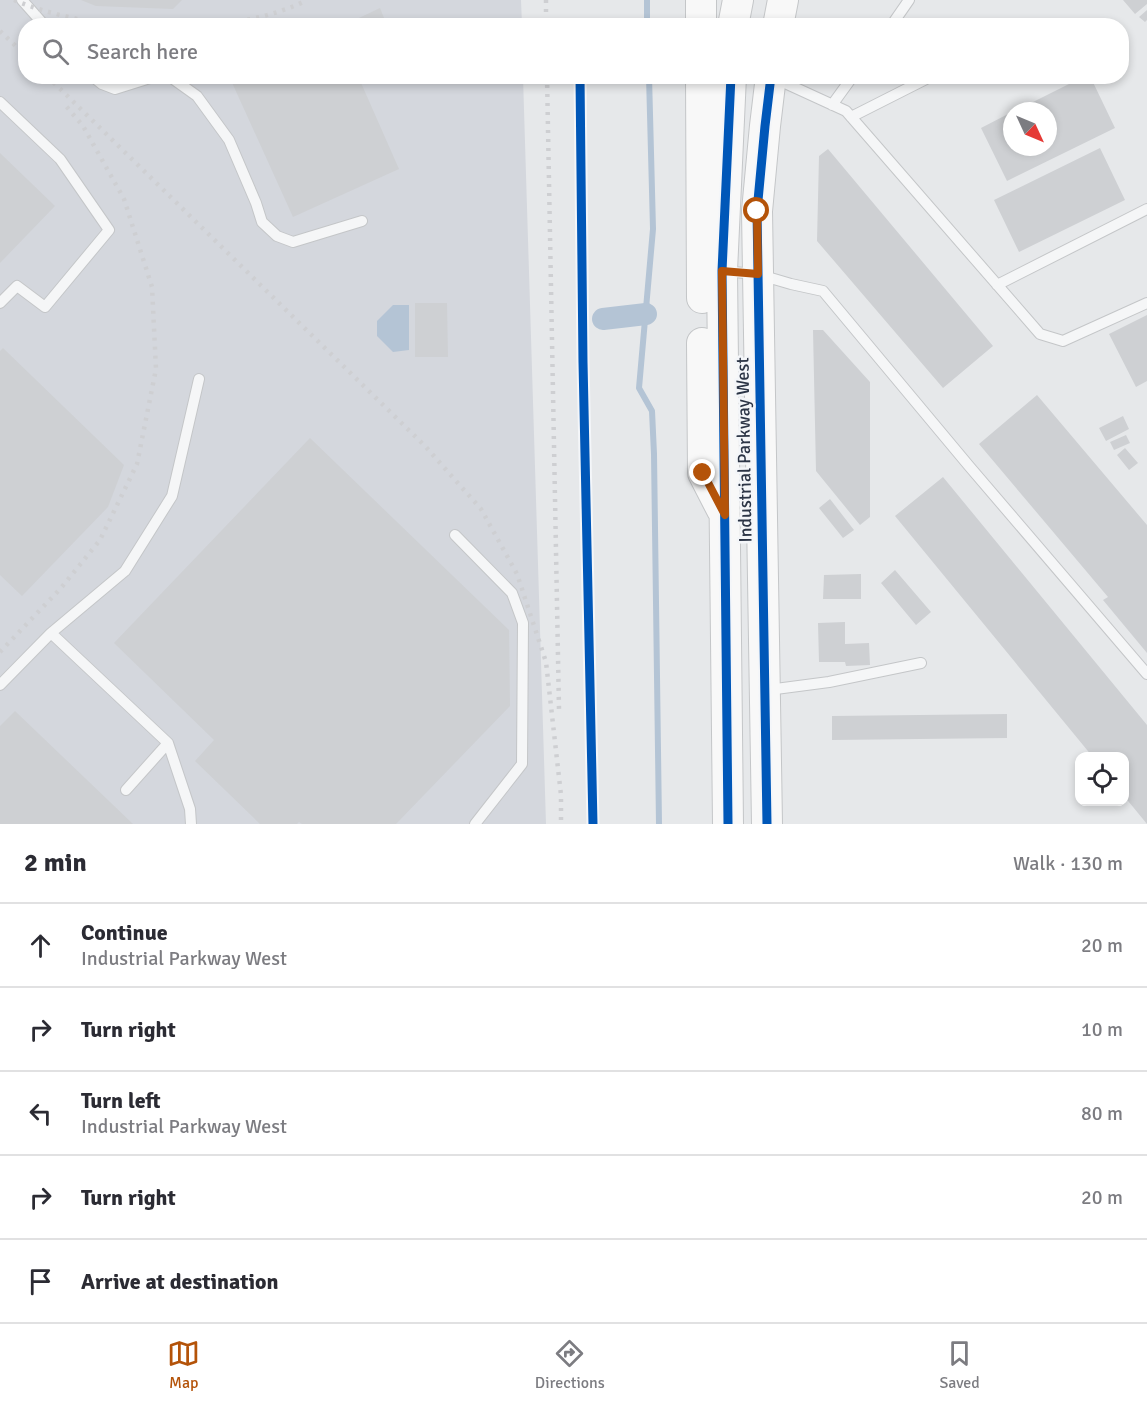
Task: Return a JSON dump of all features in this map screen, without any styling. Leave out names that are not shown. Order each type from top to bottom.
[{"type":"main road","points":[[701,0],[701,18]]},
{"type":"main road","points":[[735,18],[738,0]]},
{"type":"main road","points":[[780,18],[783,0]]},
{"type":"main road","points":[[701,84],[703,473],[725,515]]},
{"type":"main road","name":"Industrial Parkway West","points":[[728,824],[722,271],[731,84]]},
{"type":"main road","name":"Industrial Parkway West","points":[[767,824],[757,211],[770,84]]},
{"type":"lane","points":[[22,0],[38,18]]},
{"type":"lane","points":[[897,18],[909,0]]},
{"type":"lane","points":[[102,84],[115,89],[131,84]]},
{"type":"lane","points":[[180,84],[197,96],[229,140],[262,222],[277,236],[293,242],[362,221]]},
{"type":"lane","points":[[786,84],[846,111],[1040,334],[1063,341],[1147,303]]},
{"type":"lane","points":[[832,105],[847,84]]},
{"type":"lane","points":[[851,117],[916,84]]},
{"type":"lane","points":[[0,102],[60,159],[109,230],[45,307],[17,286],[0,303]]},
{"type":"lane","points":[[997,285],[1147,209]]},
{"type":"lane","points":[[722,271],[758,274],[823,291],[1147,675]]},
{"type":"lane","points":[[0,685],[51,633],[125,571],[172,496],[199,379]]},
{"type":"lane","points":[[455,535],[512,593],[523,624],[522,764],[475,824]]},
{"type":"lane","points":[[51,633],[168,743],[190,809],[191,824]]},
{"type":"lane","points":[[765,690],[829,682],[921,663]]},
{"type":"lane","points":[[126,790],[168,743]]},
{"type":"shaded area","points":[[0,0],[521,0],[522,18],[18,18],[18,84],[523,84],[546,824],[0,824]]},
{"type":"water","points":[[393,305],[409,305],[409,350],[393,352],[377,336],[377,321]]},
{"type":"building","points":[[81,0],[182,0],[173,9],[96,6]]},
{"type":"building","points":[[1123,0],[1147,0],[1147,4],[1135,14]]},
{"type":"building","points":[[380,8],[384,18],[359,18]]},
{"type":"building","points":[[1147,10],[1147,20],[1145,22],[1139,17]]},
{"type":"building","points":[[233,84],[362,84],[399,169],[293,217]]},
{"type":"building","points":[[1069,84],[1094,84],[1115,128],[1007,181],[981,128],[1003,117],[1003,156],[1057,156],[1057,102],[1033,102]]},
{"type":"building","points":[[1100,148],[1125,200],[1019,252],[994,200]]},
{"type":"building","points":[[828,149],[993,346],[943,388],[817,241],[819,156]]},
{"type":"building","points":[[0,153],[55,206],[0,263]]},
{"type":"building","points":[[415,303],[447,303],[448,357],[415,357]]},
{"type":"building","points":[[1147,315],[1147,381],[1136,387],[1109,334]]},
{"type":"building","points":[[813,330],[823,330],[870,382],[870,517],[860,525],[816,471]]},
{"type":"building","points":[[3,348],[124,465],[108,507],[22,596],[0,575],[0,351]]},
{"type":"building","points":[[1037,395],[1147,525],[1147,653],[1103,600],[1108,597],[979,444]]},
{"type":"building","points":[[1123,416],[1129,429],[1106,441],[1099,428]]},
{"type":"building","points":[[1126,435],[1130,443],[1114,450],[1110,442]]},
{"type":"building","points":[[310,438],[509,630],[510,706],[396,824],[302,824],[299,822],[297,824],[260,824],[195,761],[214,740],[114,643]]},
{"type":"building","points":[[1125,448],[1138,463],[1129,470],[1117,455]]},
{"type":"building","points":[[943,477],[1147,725],[1147,824],[1129,802],[1129,752],[1089,752],[895,516]]},
{"type":"building","points":[[830,499],[854,530],[843,538],[819,508]]},
{"type":"building","points":[[895,570],[931,612],[916,625],[881,583]]},
{"type":"building","points":[[861,574],[861,599],[823,599],[824,575]]},
{"type":"building","points":[[845,622],[845,644],[869,643],[870,665],[846,666],[845,662],[819,662],[818,623]]},
{"type":"building","points":[[15,711],[133,824],[0,824],[0,726]]},
{"type":"building","points":[[1007,714],[1007,738],[832,740],[832,716]]},
{"type":"waterway","points":[[647,0],[647,18]]},
{"type":"waterway","points":[[649,84],[653,229],[639,388],[652,411],[654,454],[659,824]]},
{"type":"waterway","points":[[603,319],[646,314]]},
{"type":"railway","points":[[14,0],[73,18]]},
{"type":"railway","points":[[256,18],[273,14],[307,0]]},
{"type":"railway","points":[[546,0],[546,18]]},
{"type":"railway","points":[[0,31],[18,48]]},
{"type":"railway","points":[[55,84],[425,446],[481,509],[517,574],[546,662],[561,795],[561,824]]},
{"type":"railway","points":[[547,84],[559,709]]},
{"type":"railway","points":[[0,652],[61,588],[100,540],[137,464],[156,369],[152,287],[124,199],[83,126],[66,106]]},
{"type":"cycle path","points":[[580,84],[583,362],[593,824]]},
{"type":"cycle path","points":[[728,824],[722,271],[731,84]]},
{"type":"cycle path","points":[[767,824],[757,211],[770,84]]},
{"type":"route","points":[[703,473],[725,515],[722,271],[758,274],[757,211]]}]
